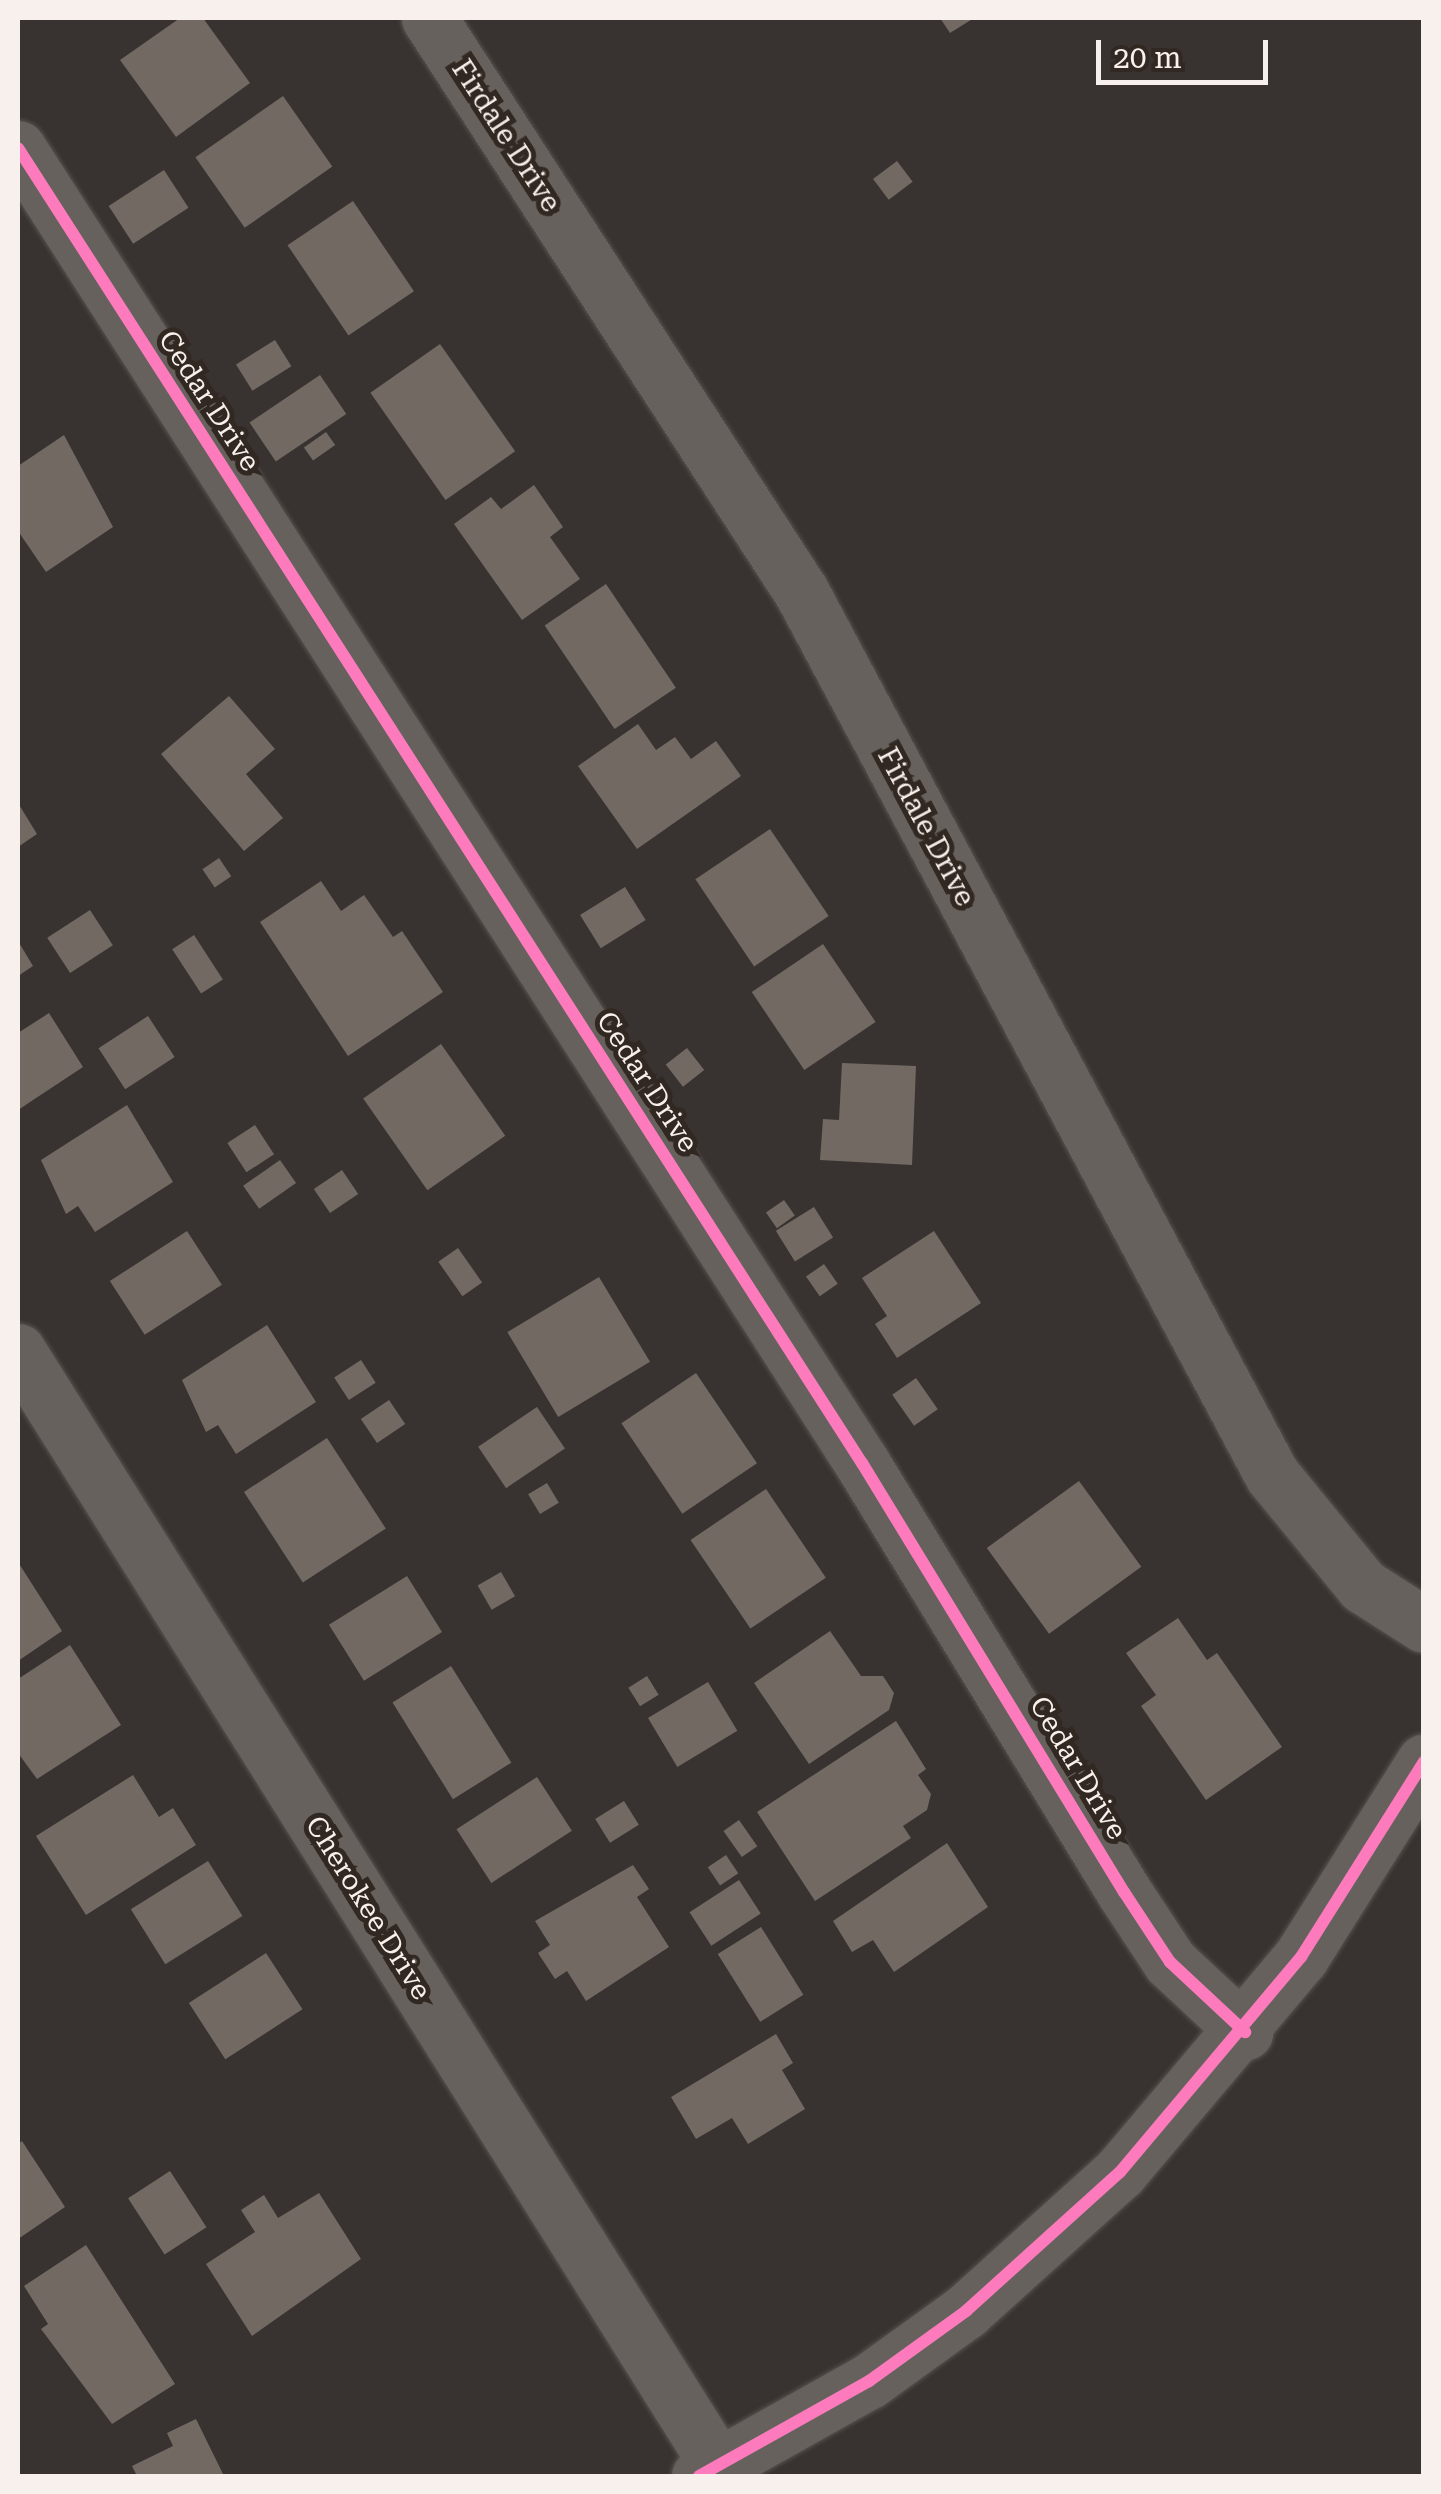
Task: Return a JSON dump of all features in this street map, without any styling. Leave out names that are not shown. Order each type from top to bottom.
[{"type":"street","name":"Firdale Drive","points":[[429,18],[802,593],[1272,1476],[1363,1586],[1424,1625]]},
{"type":"street","name":"Cedar Drive","points":[[18,148],[862,1463],[1124,1892],[1170,1962],[1245,2032]]},
{"type":"street","name":"Cherokee Drive","points":[[18,1350],[708,2471]]},
{"type":"street","points":[[708,2471],[869,2381],[966,2311],[1120,2172],[1245,2032],[1350,1886],[1424,1762]]},
{"type":"building","points":[[180,18],[203,18],[250,83],[176,137],[120,60]]},
{"type":"building","points":[[940,18],[974,18],[950,33]]},
{"type":"building","points":[[283,96],[332,166],[245,228],[195,157]]},
{"type":"building","points":[[897,161],[913,182],[889,200],[873,179]]},
{"type":"building","points":[[164,170],[189,208],[133,244],[109,206]]},
{"type":"building","points":[[353,201],[414,291],[348,336],[288,245]]},
{"type":"building","points":[[275,340],[291,366],[252,391],[236,364]]},
{"type":"building","points":[[440,344],[515,451],[446,500],[370,393]]},
{"type":"building","points":[[320,375],[346,414],[276,461],[250,423]]},
{"type":"building","points":[[326,432],[335,445],[313,461],[304,447]]},
{"type":"building","points":[[64,435],[113,527],[46,572],[18,531],[18,466]]},
{"type":"building","points":[[534,485],[563,527],[550,537],[580,579],[522,620],[454,524],[491,497],[501,509]]},
{"type":"building","points":[[606,584],[676,688],[615,729],[545,625]]},
{"type":"building","points":[[229,696],[275,749],[246,774],[283,818],[244,851],[161,754]]},
{"type":"building","points":[[638,724],[656,750],[675,737],[691,759],[716,741],[741,776],[637,849],[578,766]]},
{"type":"building","points":[[18,803],[37,834],[18,847]]},
{"type":"building","points":[[770,829],[829,916],[754,966],[695,879]]},
{"type":"building","points":[[219,858],[231,876],[215,887],[202,869]]},
{"type":"building","points":[[321,881],[341,911],[364,895],[393,937],[402,931],[443,992],[348,1056],[260,922]]},
{"type":"building","points":[[625,887],[646,920],[601,948],[580,915]]},
{"type":"building","points":[[90,910],[113,945],[70,973],[47,938]]},
{"type":"building","points":[[194,935],[223,979],[201,994],[172,949]]},
{"type":"building","points":[[18,941],[33,966],[18,976]]},
{"type":"building","points":[[823,944],[876,1022],[804,1070],[752,992]]},
{"type":"building","points":[[49,1013],[83,1067],[18,1110],[18,1033]]},
{"type":"building","points":[[148,1016],[175,1057],[125,1089],[99,1048]]},
{"type":"building","points":[[441,1044],[505,1136],[427,1190],[363,1098]]},
{"type":"building","points":[[687,1048],[704,1070],[683,1087],[666,1065]]},
{"type":"building","points":[[842,1063],[916,1066],[912,1165],[820,1160],[823,1119],[839,1120]]},
{"type":"building","points":[[127,1105],[173,1182],[95,1232],[78,1206],[66,1214],[41,1160]]},
{"type":"building","points":[[255,1125],[274,1154],[246,1172],[227,1143]]},
{"type":"building","points":[[280,1160],[296,1183],[259,1209],[243,1186]]},
{"type":"building","points":[[342,1170],[358,1194],[330,1213],[314,1189]]},
{"type":"building","points":[[784,1200],[795,1216],[777,1228],[766,1213]]},
{"type":"building","points":[[814,1207],[833,1238],[795,1261],[776,1231]]},
{"type":"building","points":[[187,1231],[222,1285],[145,1335],[110,1281]]},
{"type":"building","points":[[934,1231],[981,1303],[897,1358],[875,1324],[887,1316],[862,1278]]},
{"type":"building","points":[[458,1248],[482,1282],[462,1296],[438,1262]]},
{"type":"building","points":[[824,1264],[838,1284],[820,1296],[806,1277]]},
{"type":"building","points":[[599,1277],[650,1362],[558,1417],[507,1332]]},
{"type":"building","points":[[267,1325],[316,1402],[236,1454],[218,1425],[206,1432],[182,1380]]},
{"type":"building","points":[[361,1360],[376,1383],[349,1400],[334,1377]]},
{"type":"building","points":[[696,1373],[757,1463],[682,1514],[621,1423]]},
{"type":"building","points":[[916,1378],[938,1409],[914,1426],[892,1395]]},
{"type":"building","points":[[389,1400],[405,1424],[377,1443],[361,1419]]},
{"type":"building","points":[[537,1407],[565,1448],[506,1488],[478,1447]]},
{"type":"building","points":[[327,1438],[386,1529],[303,1582],[244,1492]]},
{"type":"building","points":[[1079,1481],[1141,1567],[1049,1634],[987,1548]]},
{"type":"building","points":[[547,1483],[559,1503],[540,1514],[528,1494]]},
{"type":"building","points":[[766,1489],[826,1578],[750,1629],[691,1540]]},
{"type":"building","points":[[18,1562],[62,1631],[18,1661]]},
{"type":"building","points":[[501,1572],[515,1596],[492,1610],[478,1586]]},
{"type":"building","points":[[407,1576],[442,1632],[364,1681],[329,1625]]},
{"type":"building","points":[[1178,1618],[1207,1660],[1217,1653],[1282,1747],[1206,1800],[1141,1706],[1156,1695],[1126,1653]]},
{"type":"building","points":[[830,1631],[861,1676],[883,1676],[894,1693],[889,1710],[809,1764],[754,1683]]},
{"type":"building","points":[[70,1645],[121,1725],[37,1779],[18,1753],[18,1679]]},
{"type":"building","points":[[451,1666],[511,1763],[453,1799],[392,1703]]},
{"type":"building","points":[[647,1676],[659,1695],[640,1706],[628,1688]]},
{"type":"building","points":[[708,1682],[737,1731],[677,1767],[648,1718]]},
{"type":"building","points":[[896,1721],[926,1769],[918,1775],[931,1794],[927,1810],[903,1826],[911,1838],[815,1901],[757,1812]]},
{"type":"building","points":[[133,1775],[159,1817],[173,1808],[196,1845],[86,1915],[36,1836]]},
{"type":"building","points":[[537,1777],[572,1831],[491,1883],[456,1829]]},
{"type":"building","points":[[624,1801],[639,1825],[610,1843],[595,1819]]},
{"type":"building","points":[[739,1820],[757,1846],[742,1857],[723,1831]]},
{"type":"building","points":[[947,1843],[988,1907],[894,1972],[873,1940],[852,1952],[833,1921]]},
{"type":"building","points":[[726,1855],[738,1873],[720,1886],[708,1867]]},
{"type":"building","points":[[208,1861],[242,1916],[165,1964],[131,1909]]},
{"type":"building","points":[[633,1865],[649,1889],[637,1897],[669,1947],[586,2001],[567,1971],[555,1979],[538,1953],[550,1945],[535,1921]]},
{"type":"building","points":[[739,1880],[761,1914],[711,1946],[690,1912]]},
{"type":"building","points":[[761,1927],[803,1995],[760,2022],[718,1954]]},
{"type":"building","points":[[266,1953],[302,2009],[225,2059],[189,2003]]},
{"type":"building","points":[[776,2034],[793,2063],[782,2070],[805,2109],[748,2144],[732,2118],[696,2139],[671,2097]]},
{"type":"building","points":[[22,2141],[65,2207],[18,2239],[18,2144]]},
{"type":"building","points":[[170,2171],[206,2227],[165,2254],[128,2198]]},
{"type":"building","points":[[319,2193],[361,2259],[252,2336],[206,2264],[255,2232],[241,2210],[264,2195],[278,2218]]},
{"type":"building","points":[[86,2245],[175,2384],[112,2424],[41,2329],[48,2324],[24,2286]]},
{"type":"building","points":[[196,2419],[224,2476],[137,2476],[132,2466],[173,2446],[167,2433]]},
{"type":"cycle path","points":[[18,148],[862,1463],[1124,1892],[1170,1962],[1245,2032]]},
{"type":"cycle path","points":[[699,2476],[869,2381],[966,2311],[1120,2172],[1301,1957],[1424,1762]]}]
